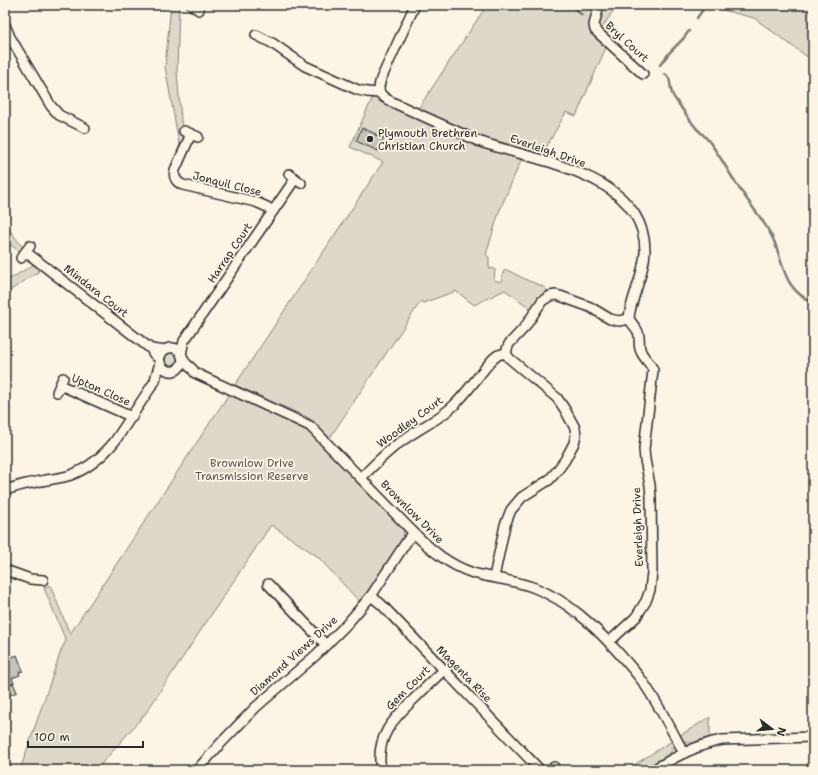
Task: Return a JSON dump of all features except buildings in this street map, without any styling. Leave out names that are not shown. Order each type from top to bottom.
[{"type":"street","points":[[256,35],[272,43],[304,66],[358,90],[379,93],[381,79],[415,5]]},
{"type":"street","name":"Bryl Court","points":[[600,5],[594,25],[595,30],[643,74]]},
{"type":"street","points":[[5,25],[10,37],[51,106],[60,115],[85,128]]},
{"type":"street","name":"Everleigh Drive","points":[[379,93],[392,102],[478,141],[541,159],[581,174],[611,190],[623,199],[632,210],[638,222],[643,236],[645,252],[642,270],[629,314],[629,320],[638,331],[641,351],[653,370],[644,449],[651,491],[651,578],[648,595],[639,612],[632,621],[609,642]]},
{"type":"street","name":"Jonquil Close","points":[[191,134],[175,170],[172,181],[183,185],[256,202],[272,211]]},
{"type":"street","name":"Harrap Court","points":[[182,356],[184,341],[295,179]]},
{"type":"street","name":"Mindara Court","points":[[26,252],[151,349],[160,361]]},
{"type":"street","points":[[494,577],[505,525],[511,510],[522,497],[549,480],[558,471],[574,443],[576,435],[575,428],[557,398],[508,358],[506,353],[507,349],[525,327],[544,298],[550,296],[560,296],[590,307],[610,319],[629,320]]},
{"type":"street","name":"Harrap Court","points":[[168,349],[184,341]]},
{"type":"street","points":[[151,349],[179,350],[182,356],[181,366],[155,381]]},
{"type":"street","points":[[5,490],[23,484],[70,475],[90,465],[108,451],[155,381],[161,353],[168,349]]},
{"type":"street","name":"Woodley Court","points":[[361,478],[398,443],[445,413],[457,402],[493,359],[498,355],[506,353]]},
{"type":"street","name":"Brownlow Drive","points":[[182,356],[186,364],[196,373],[310,426],[414,533],[436,554],[451,564],[474,573],[525,584],[554,598],[580,614],[609,642],[643,682],[684,753]]},
{"type":"street","points":[[160,361],[164,368],[172,371]]},
{"type":"street","name":"Brownlow Drive","points":[[172,371],[184,372],[191,375],[196,373]]},
{"type":"street","name":"Upton Close","points":[[60,385],[132,417]]},
{"type":"street","name":"Diamond Views Drive","points":[[197,770],[233,729],[346,625],[370,596],[414,533]]},
{"type":"street","points":[[5,570],[30,579],[44,580]]},
{"type":"street","points":[[268,584],[326,645]]},
{"type":"street","name":"Magenta Rise","points":[[370,596],[381,604],[540,770]]},
{"type":"street","name":"Gem Court","points":[[381,770],[380,750],[388,727],[399,713],[444,670]]},
{"type":"street","points":[[653,770],[684,753],[709,743],[722,740],[813,737]]},
{"type":"green space","points":[[171,5],[179,5],[177,72],[182,132],[185,138],[183,145],[179,143],[165,67]]},
{"type":"green space","points":[[487,5],[596,5],[591,24],[607,45],[576,116],[566,112],[542,155],[482,138],[418,109]]},
{"type":"green space","points":[[603,5],[617,5],[600,31],[598,22]]},
{"type":"green space","points":[[704,5],[813,5],[813,61],[754,18]]},
{"type":"green space","points":[[373,97],[378,101],[469,141],[522,158],[499,212],[486,255],[489,257],[489,268],[495,269],[494,280],[501,282],[503,272],[507,270],[542,286],[547,290],[547,293],[533,310],[505,290],[474,305],[456,291],[423,303],[421,301],[329,439],[309,418],[235,385],[383,162],[350,147]]},
{"type":"green space","points":[[5,224],[24,249],[22,253],[5,241]]},
{"type":"green space","points":[[36,263],[40,267],[38,272],[5,294],[5,282]]},
{"type":"green space","points":[[169,353],[173,353],[177,359],[173,365],[169,365],[165,361],[165,357]]},
{"type":"green space","name":"Brownlow Drive Transmission Reserve","points":[[229,394],[305,428],[310,432],[401,526],[404,531],[403,537],[391,558],[360,602],[317,556],[271,525],[145,714],[96,770],[20,770],[62,648],[66,641],[44,588],[50,585],[70,634]]},
{"type":"green space","points":[[710,717],[710,737],[690,743],[682,740],[679,736]]},
{"type":"green space","points":[[672,741],[673,749],[665,757],[643,770],[626,770]]},
{"type":"waterway","points":[[571,5],[582,15]]},
{"type":"waterway","points":[[697,18],[706,5]]},
{"type":"waterway","points":[[660,65],[689,31]]},
{"type":"waterway","points":[[665,74],[669,78],[672,94],[696,128],[720,156],[740,189],[768,229],[790,284],[803,297],[813,303]]},
{"type":"place","name":"Plymouth Brethren Christian Church","points":[[370,139]]}]
